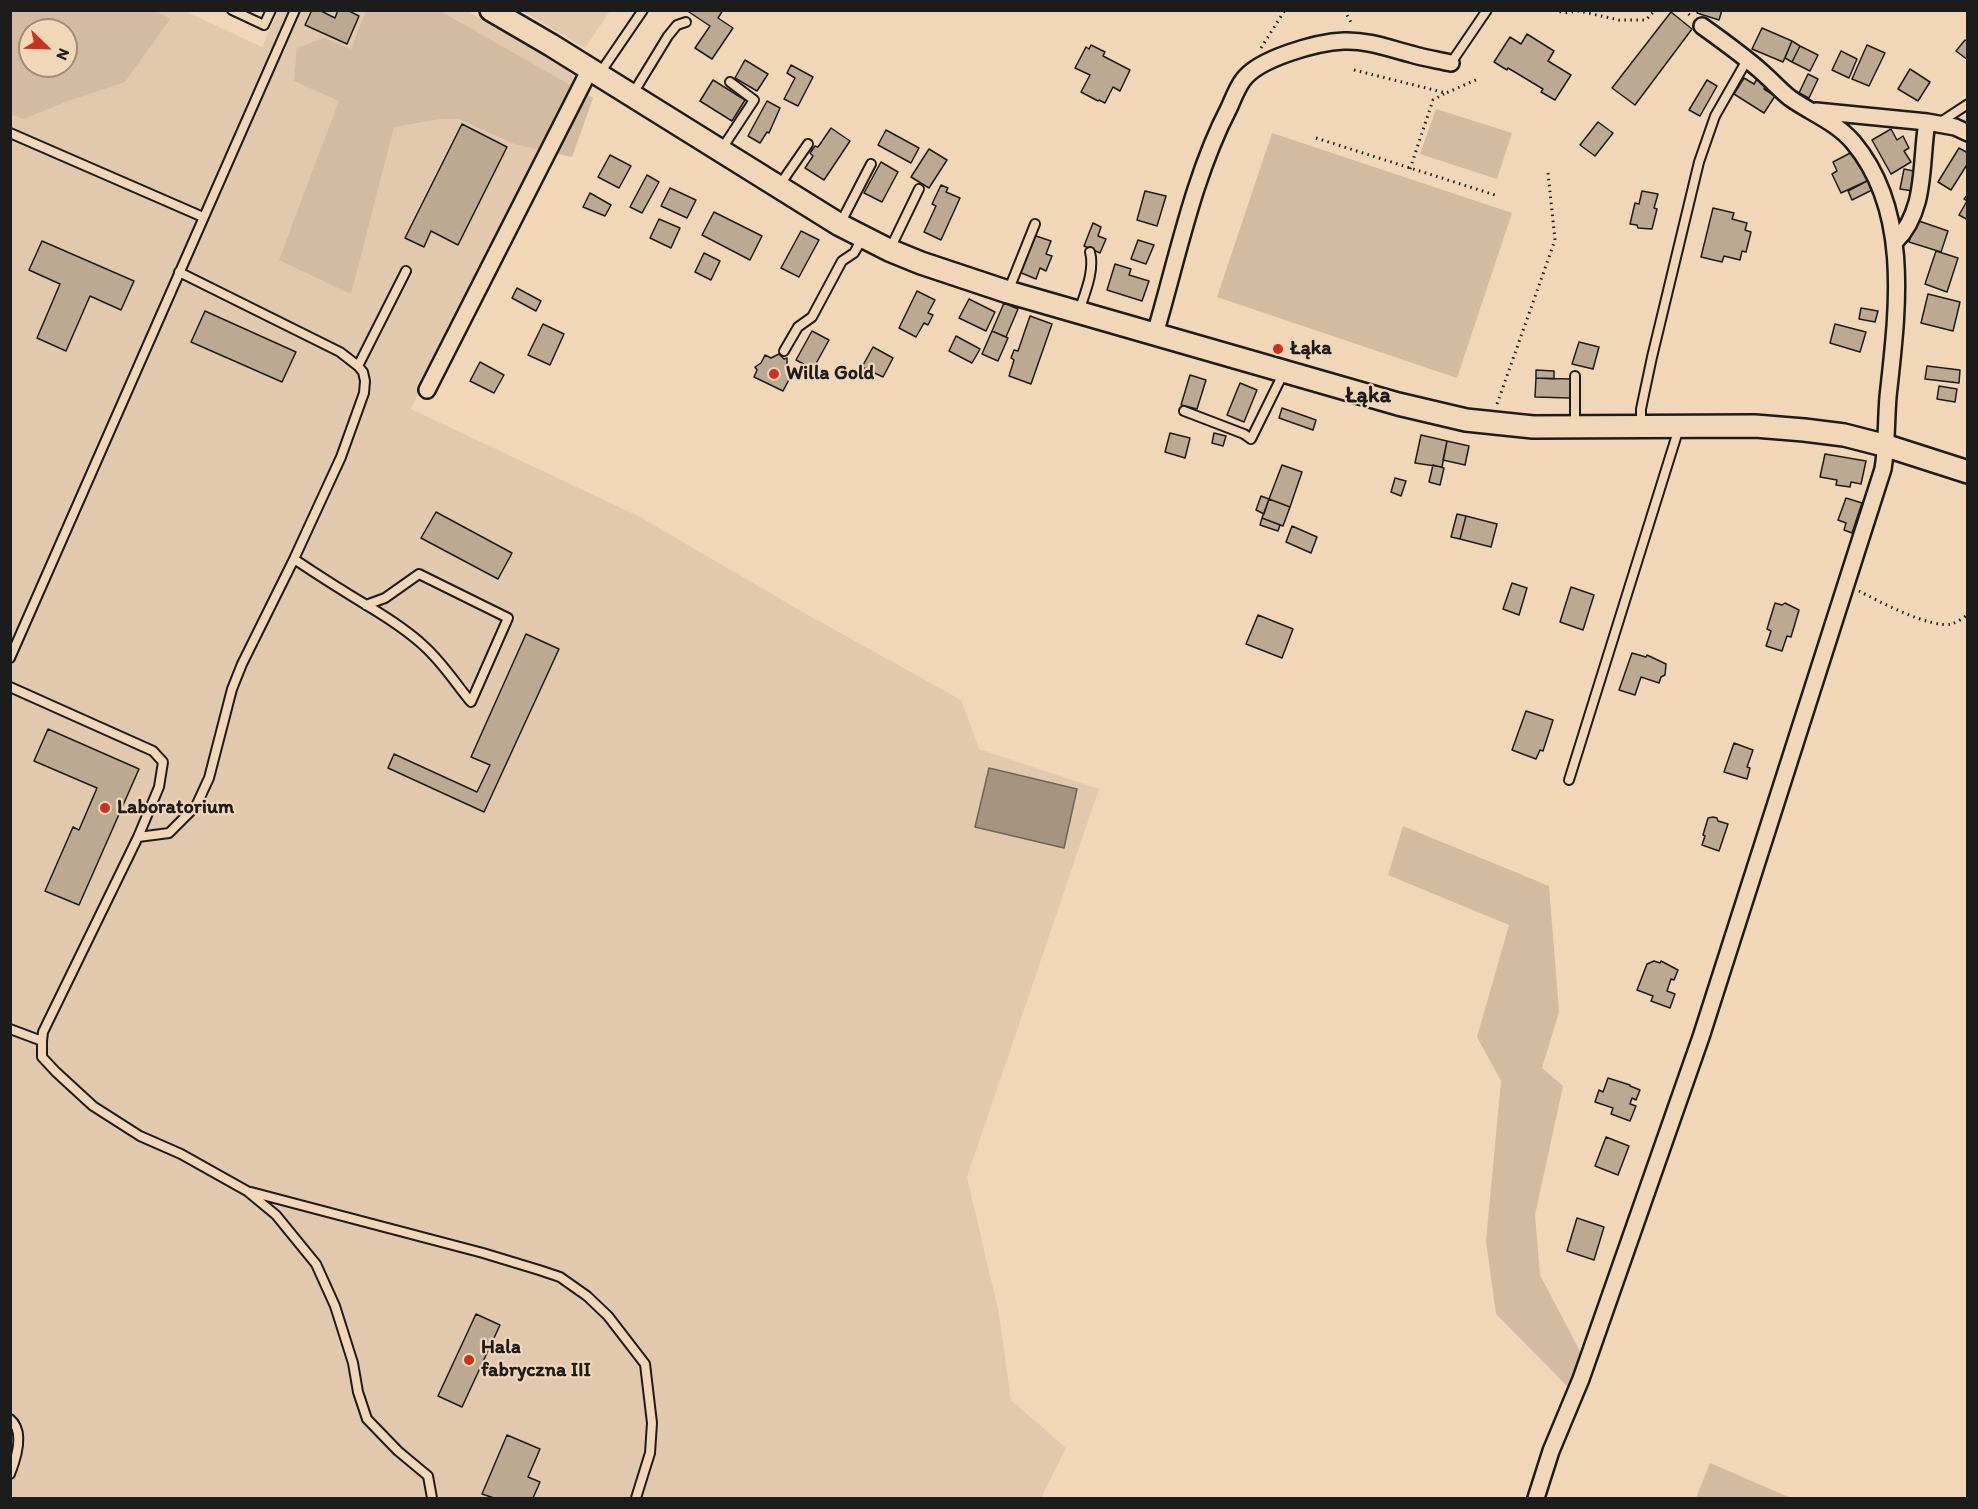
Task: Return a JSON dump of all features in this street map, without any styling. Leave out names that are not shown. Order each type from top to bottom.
[{"type":"main road","points":[[491,10],[840,225],[889,250],[921,263],[1008,292],[1398,404],[1466,420],[1508,426],[1575,428],[1755,426],[1844,435],[1968,472]]},
{"type":"street","points":[[1536,1498],[1551,1451],[1581,1379],[1697,1048],[1813,692],[1883,469],[1887,446],[1888,400],[1896,303],[1895,242],[1880,189],[1866,160],[1853,142],[1838,128],[1790,98],[1748,60],[1702,26]]},
{"type":"street","points":[[1155,334],[1202,170],[1221,123],[1244,78],[1261,66],[1291,52],[1325,43],[1346,41],[1374,43],[1451,63]]},
{"type":"street","points":[[427,390],[594,72]]},
{"type":"street","points":[[1813,111],[1932,123],[1968,133]]},
{"type":"street","points":[[1895,242],[1903,233],[1913,214],[1922,180],[1924,140],[1932,123]]},
{"type":"lane","points":[[232,10],[264,25],[271,10]]},
{"type":"lane","points":[[10,658],[295,10]]},
{"type":"lane","points":[[594,72],[643,10]]},
{"type":"lane","points":[[1451,63],[1487,10]]},
{"type":"lane","points":[[631,96],[668,36],[677,25],[686,22]]},
{"type":"lane","points":[[1641,427],[1641,409],[1652,357],[1699,162],[1715,116],[1748,60]]},
{"type":"lane","points":[[720,151],[754,100],[730,82]]},
{"type":"lane","points":[[1932,123],[1968,104]]},
{"type":"lane","points":[[10,134],[203,217]]},
{"type":"lane","points":[[778,188],[808,144]]},
{"type":"lane","points":[[840,225],[871,164]]},
{"type":"lane","points":[[889,250],[919,189]]},
{"type":"lane","points":[[1008,292],[1035,224]]},
{"type":"lane","points":[[784,351],[798,327],[812,317],[842,261],[854,254],[863,237]]},
{"type":"lane","points":[[1079,312],[1091,268],[1090,252]]},
{"type":"lane","points":[[358,366],[406,271]]},
{"type":"lane","points":[[138,837],[170,834],[196,806],[208,778],[232,689],[341,457],[364,393],[365,381],[363,372],[358,366],[340,352],[179,272]]},
{"type":"lane","points":[[1184,411],[1244,434],[1251,439],[1284,372]]},
{"type":"lane","points":[[1575,376],[1575,428]]},
{"type":"lane","points":[[1569,780],[1679,426]]},
{"type":"lane","points":[[294,559],[366,605],[398,624],[425,647],[471,702],[508,618],[419,574],[385,598],[366,605]]},
{"type":"lane","points":[[10,687],[153,751],[163,762],[159,787],[138,837],[43,1032],[42,1057],[93,1106],[140,1136],[181,1154],[246,1191],[276,1215],[316,1264],[354,1363],[358,1392],[367,1419],[398,1451],[428,1476],[432,1498]]},
{"type":"lane","points":[[10,1029],[42,1041]]},
{"type":"lane","points":[[246,1191],[483,1253],[539,1270],[560,1277],[587,1296],[608,1316],[645,1364],[652,1423],[650,1454],[636,1498]]},
{"type":"lane","points":[[10,1419],[16,1423],[18,1433],[17,1457],[10,1474]]},
{"type":"path","points":[[1260,49],[1285,10]]},
{"type":"path","points":[[1554,10],[1564,13],[1578,11],[1619,20],[1646,20],[1655,10]]},
{"type":"path","points":[[1354,70],[1446,93]]},
{"type":"path","points":[[1410,168],[1433,100],[1478,79]]},
{"type":"path","points":[[1316,138],[1495,195]]},
{"type":"path","points":[[1497,406],[1555,240],[1548,174]]},
{"type":"path","points":[[1846,584],[1906,614],[1936,622],[1950,624],[1968,614]]},
{"type":"shaded area","points":[[11,10],[156,11],[170,19],[125,82],[23,119],[11,114]]},
{"type":"shaded area","points":[[10,11],[185,11],[262,47],[278,11],[467,11],[578,74],[411,409],[638,516],[806,614],[961,700],[979,749],[1099,789],[967,1177],[999,1314],[1011,1400],[1066,1448],[1041,1498],[11,1498]]},
{"type":"shaded area","points":[[366,11],[440,11],[593,98],[572,157],[515,144],[458,119],[440,119],[394,127],[351,294],[279,260],[339,101],[294,81],[297,48],[324,38],[351,49]]},
{"type":"shaded area","points":[[522,11],[610,11],[585,48]]},
{"type":"shaded area","points":[[1436,109],[1512,133],[1497,179],[1420,154]]},
{"type":"shaded area","points":[[1272,133],[1512,213],[1457,378],[1217,297]]},
{"type":"shaded area","points":[[989,768],[1077,789],[1064,848],[975,827]]},
{"type":"shaded area","points":[[1403,826],[1549,886],[1559,1012],[1542,1068],[1563,1086],[1535,1215],[1540,1275],[1583,1357],[1568,1387],[1496,1314],[1486,1241],[1501,1081],[1477,1037],[1509,925],[1388,875]]},
{"type":"shaded area","points":[[1710,1463],[1791,1498],[1696,1498]]},
{"type":"building","points":[[312,10],[319,10],[335,18],[338,10],[347,10],[359,16],[347,44],[305,25]]},
{"type":"building","points":[[686,10],[723,10],[718,18],[733,28],[712,59],[695,48],[710,26]]},
{"type":"building","points":[[1698,10],[1722,10],[1719,20],[1697,13]]},
{"type":"building","points":[[1671,12],[1692,29],[1635,105],[1612,88]]},
{"type":"building","points":[[1762,28],[1792,41],[1783,62],[1752,49]]},
{"type":"building","points":[[1527,34],[1554,51],[1548,61],[1571,75],[1555,100],[1541,92],[1543,89],[1494,62],[1510,37],[1521,44]]},
{"type":"building","points":[[1965,40],[1968,42],[1968,60],[1956,51]]},
{"type":"building","points":[[1792,41],[1800,46],[1792,62],[1785,58]]},
{"type":"building","points":[[1091,45],[1105,52],[1103,56],[1130,70],[1120,91],[1113,87],[1105,103],[1081,92],[1090,75],[1075,68],[1086,47],[1089,49]]},
{"type":"building","points":[[1867,45],[1885,53],[1869,86],[1852,79]]},
{"type":"building","points":[[1800,46],[1818,55],[1810,71],[1792,62]]},
{"type":"building","points":[[1841,51],[1857,59],[1849,78],[1832,70]]},
{"type":"building","points":[[745,60],[768,74],[757,91],[735,78]]},
{"type":"building","points":[[791,65],[813,77],[798,106],[784,99],[795,78],[787,73]]},
{"type":"building","points":[[1910,69],[1930,82],[1918,101],[1898,89]]},
{"type":"building","points":[[1808,74],[1818,79],[1809,98],[1799,93]]},
{"type":"building","points":[[1744,78],[1754,84],[1757,79],[1766,85],[1764,89],[1775,96],[1764,113],[1734,94]]},
{"type":"building","points":[[713,80],[745,100],[732,121],[700,101]]},
{"type":"building","points":[[1707,80],[1717,86],[1700,116],[1689,110]]},
{"type":"building","points":[[767,101],[780,108],[769,133],[767,132],[760,143],[748,136]]},
{"type":"building","points":[[1598,122],[1613,133],[1595,156],[1580,145]]},
{"type":"building","points":[[462,124],[507,147],[458,245],[431,231],[424,247],[405,238]]},
{"type":"building","points":[[831,128],[850,141],[824,180],[805,168],[813,156],[810,153],[815,146],[818,147]]},
{"type":"building","points":[[1891,129],[1897,140],[1903,136],[1909,148],[1904,151],[1911,162],[1891,174],[1872,140]]},
{"type":"building","points":[[886,130],[919,148],[911,163],[878,145]]},
{"type":"building","points":[[1959,148],[1968,153],[1968,163],[1951,190],[1938,182]]},
{"type":"building","points":[[929,149],[947,160],[929,188],[911,177]]},
{"type":"building","points":[[1854,151],[1869,180],[1841,193],[1832,174],[1837,171],[1833,162]]},
{"type":"building","points":[[610,155],[631,166],[619,188],[598,177]]},
{"type":"building","points":[[881,162],[898,172],[882,202],[864,193]]},
{"type":"building","points":[[1904,169],[1918,172],[1913,191],[1900,189]]},
{"type":"building","points":[[647,175],[659,182],[642,213],[630,207]]},
{"type":"building","points":[[1869,180],[1874,189],[1852,200],[1848,191]]},
{"type":"building","points":[[941,185],[948,188],[946,192],[960,198],[941,240],[924,232],[936,206],[932,204]]},
{"type":"building","points":[[670,188],[696,200],[687,218],[661,206]]},
{"type":"building","points":[[1145,191],[1166,196],[1157,226],[1137,220]]},
{"type":"building","points":[[1642,191],[1658,194],[1652,229],[1638,228],[1637,225],[1630,224],[1635,203],[1639,204]]},
{"type":"building","points":[[590,193],[611,205],[605,216],[583,207]]},
{"type":"building","points":[[1968,194],[1968,220],[1959,215],[1967,201],[1964,199]]},
{"type":"building","points":[[1713,208],[1734,213],[1732,219],[1747,223],[1745,230],[1751,232],[1746,252],[1742,251],[1740,260],[1724,256],[1722,262],[1701,257]]},
{"type":"building","points":[[714,212],[762,236],[750,260],[702,235]]},
{"type":"building","points":[[659,219],[680,228],[671,248],[650,238]]},
{"type":"building","points":[[1916,220],[1948,231],[1941,252],[1909,242]]},
{"type":"building","points":[[1093,223],[1101,227],[1098,236],[1106,239],[1100,253],[1084,246]]},
{"type":"building","points":[[801,231],[819,240],[799,277],[781,268]]},
{"type":"building","points":[[1033,235],[1051,241],[1046,254],[1052,256],[1046,271],[1040,268],[1036,279],[1019,272]]},
{"type":"building","points":[[1138,240],[1154,245],[1146,264],[1131,259]]},
{"type":"building","points":[[42,241],[134,281],[121,310],[90,296],[66,351],[37,338],[60,284],[29,270]]},
{"type":"building","points":[[1936,251],[1958,258],[1947,292],[1925,284]]},
{"type":"building","points":[[704,253],[720,261],[711,280],[695,272]]},
{"type":"building","points":[[1115,264],[1131,269],[1129,275],[1149,281],[1142,301],[1107,290]]},
{"type":"building","points":[[517,288],[541,301],[536,311],[512,298]]},
{"type":"building","points":[[917,291],[935,300],[928,313],[933,315],[928,325],[924,323],[916,337],[899,328]]},
{"type":"building","points":[[1928,294],[1960,302],[1953,331],[1921,323]]},
{"type":"building","points":[[969,299],[995,312],[986,331],[959,318]]},
{"type":"building","points":[[1004,303],[1018,309],[1006,337],[992,331]]},
{"type":"building","points":[[1861,308],[1878,311],[1875,322],[1859,319]]},
{"type":"building","points":[[205,311],[296,352],[282,382],[191,342]]},
{"type":"building","points":[[1030,316],[1052,324],[1031,384],[1009,376],[1014,360],[1011,358],[1014,350],[1018,351]]},
{"type":"building","points":[[543,324],[564,334],[550,365],[528,355]]},
{"type":"building","points":[[1835,324],[1866,332],[1860,352],[1830,343]]},
{"type":"building","points":[[812,331],[829,340],[813,369],[796,360]]},
{"type":"building","points":[[992,331],[1008,338],[998,361],[982,354]]},
{"type":"building","points":[[956,336],[980,349],[972,363],[949,351]]},
{"type":"building","points":[[1579,342],[1599,347],[1593,369],[1572,364]]},
{"type":"building","points":[[873,347],[893,358],[883,377],[862,367]]},
{"type":"building","name":"Willa Gold","points":[[779,354],[784,359],[787,358],[787,366],[794,370],[783,391],[754,377],[757,370],[755,367],[761,363],[765,355],[771,358]]},
{"type":"building","points":[[480,362],[504,375],[494,393],[470,381]]},
{"type":"building","points":[[1927,366],[1960,370],[1959,383],[1925,379]]},
{"type":"building","points":[[1536,370],[1554,371],[1554,379],[1536,378]]},
{"type":"building","points":[[1190,375],[1206,380],[1197,409],[1181,405]]},
{"type":"building","points":[[1536,378],[1571,379],[1570,398],[1535,397]]},
{"type":"building","points":[[1240,383],[1257,390],[1244,422],[1227,415]]},
{"type":"building","points":[[1939,386],[1957,389],[1955,402],[1937,399]]},
{"type":"building","points":[[1282,408],[1316,420],[1313,430],[1279,418]]},
{"type":"building","points":[[1170,433],[1190,438],[1185,458],[1165,452]]},
{"type":"building","points":[[1214,433],[1226,436],[1223,446],[1212,443]]},
{"type":"building","points":[[1421,435],[1447,441],[1442,467],[1415,463]]},
{"type":"building","points":[[1447,441],[1469,446],[1465,465],[1443,460]]},
{"type":"building","points":[[1825,454],[1866,461],[1861,484],[1851,482],[1850,487],[1836,485],[1837,480],[1820,477]]},
{"type":"building","points":[[1282,465],[1302,472],[1290,507],[1269,499]]},
{"type":"building","points":[[1433,465],[1444,468],[1440,485],[1429,482]]},
{"type":"building","points":[[1395,478],[1406,481],[1401,496],[1391,492]]},
{"type":"building","points":[[1261,496],[1269,499],[1264,514],[1256,510]]},
{"type":"building","points":[[1846,498],[1862,503],[1852,533],[1844,530],[1846,523],[1838,520]]},
{"type":"building","points":[[1269,499],[1290,507],[1283,526],[1262,518]]},
{"type":"building","points":[[436,512],[512,553],[498,579],[421,538]]},
{"type":"building","points":[[1457,514],[1466,516],[1460,539],[1451,537]]},
{"type":"building","points":[[1466,516],[1497,524],[1491,547],[1460,539]]},
{"type":"building","points":[[1262,518],[1280,525],[1278,531],[1260,525]]},
{"type":"building","points":[[1292,526],[1317,537],[1311,553],[1286,542]]},
{"type":"building","points":[[1512,583],[1527,588],[1519,615],[1503,609]]},
{"type":"building","points":[[1571,587],[1594,595],[1583,630],[1560,622]]},
{"type":"building","points":[[1775,603],[1782,605],[1785,603],[1799,610],[1791,637],[1787,636],[1782,651],[1766,646],[1771,631],[1767,629]]},
{"type":"building","points":[[1258,615],[1293,629],[1282,658],[1246,644]]},
{"type":"building","points":[[526,634],[559,649],[484,812],[388,768],[394,754],[477,792],[490,765],[471,757]]},
{"type":"building","points":[[1632,653],[1646,657],[1647,655],[1666,664],[1665,675],[1661,677],[1659,683],[1641,677],[1635,695],[1619,690]]},
{"type":"building","points":[[1526,711],[1553,720],[1543,751],[1540,750],[1536,759],[1512,750]]},
{"type":"building","name":"Laboratorium","points":[[48,729],[139,769],[79,905],[45,891],[73,827],[79,830],[97,788],[34,761]]},
{"type":"building","points":[[1734,743],[1753,750],[1747,767],[1750,768],[1747,779],[1724,772]]},
{"type":"building","points":[[1713,817],[1728,824],[1719,851],[1702,845],[1708,818]]},
{"type":"building","points":[[1654,961],[1660,963],[1661,961],[1678,970],[1674,980],[1671,979],[1667,991],[1675,994],[1670,1008],[1651,1001],[1653,996],[1637,990],[1647,964]]},
{"type":"building","points":[[1608,1078],[1640,1090],[1636,1100],[1632,1098],[1630,1104],[1636,1106],[1630,1121],[1611,1114],[1613,1108],[1595,1102],[1599,1090],[1603,1092]]},
{"type":"building","points":[[1606,1137],[1629,1146],[1618,1175],[1595,1166]]},
{"type":"building","points":[[1577,1218],[1604,1227],[1594,1260],[1567,1251]]},
{"type":"building","name":"Hala fabryczna III","points":[[476,1314],[500,1325],[462,1407],[438,1396]]},
{"type":"building","points":[[507,1435],[540,1449],[528,1477],[540,1482],[533,1498],[494,1498],[482,1494]]},
{"type":"place","name":"Łąka","points":[[1278,349]]},
{"type":"place","name":"Willa Gold","points":[[774,374]]},
{"type":"place","name":"Laboratorium","points":[[105,808]]},
{"type":"place","name":"Hala fabryczna III","points":[[469,1360]]},
{"type":"district","name":"Łąka","points":[[1368,396]]}]
